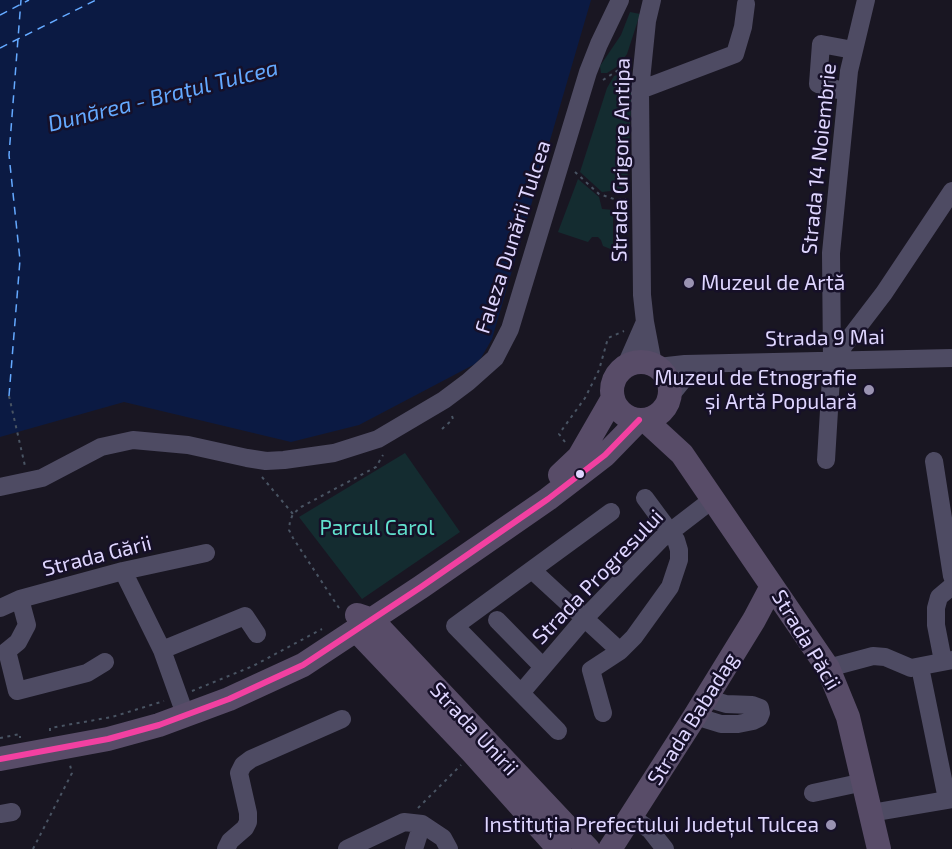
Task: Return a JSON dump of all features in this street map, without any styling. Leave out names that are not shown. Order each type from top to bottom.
[{"type":"main road","points":[[641,361],[656,365],[666,375],[670,385],[668,401],[654,417],[642,420],[626,416],[613,398],[613,383],[620,370],[626,365],[641,361]]},
{"type":"main road","points":[[0,759],[58,740],[108,739],[159,725],[218,704],[303,665],[358,621],[384,596],[558,477],[579,457],[613,398]]},
{"type":"main road","name":"Strada Păcii","points":[[668,401],[682,454]]},
{"type":"main road","points":[[10,742],[104,726],[180,699],[223,687],[358,621],[495,537],[579,477],[642,420]]},
{"type":"main road","name":"Strada Păcii","points":[[642,420],[682,454],[828,668],[848,717],[879,849]]},
{"type":"main road","name":"Strada Babadag","points":[[610,849],[754,620],[772,586]]},
{"type":"main road","name":"Strada Unirii","points":[[358,621],[559,849]]},
{"type":"main road","name":"Strada Unirii","points":[[358,621],[588,849]]},
{"type":"street","name":"Strada Grigore Antipa","points":[[652,0],[647,21],[640,90],[642,296],[645,322],[656,365]]},
{"type":"street","name":"Strada 14 Noiembrie","points":[[826,460],[832,361],[831,253],[846,92],[853,50],[866,0]]},
{"type":"street","name":"Faleza Dunării Tulcea","points":[[0,487],[51,474],[88,453],[118,442],[154,441],[188,445],[247,458],[284,460],[333,453],[378,439],[444,400],[468,382],[487,366],[501,348],[514,318],[581,95],[599,44],[620,2]]},
{"type":"street","points":[[640,90],[735,54],[744,27],[746,4]]},
{"type":"street","points":[[846,92],[818,84],[820,44],[853,50]]},
{"type":"street","points":[[832,361],[884,293],[952,190]]},
{"type":"street","name":"Strada Grigore Antipa","points":[[626,365],[645,322]]},
{"type":"street","name":"Strada 9 Mai","points":[[656,365],[952,358]]},
{"type":"street","points":[[668,401],[687,375],[699,364]]},
{"type":"street","points":[[934,461],[952,576]]},
{"type":"street","points":[[603,713],[591,670],[620,651],[634,637],[673,580],[679,560],[676,540],[645,498]]},
{"type":"street","name":"Strada Progresului","points":[[521,693],[584,619],[669,531],[713,499]]},
{"type":"street","points":[[558,731],[455,626],[611,512]]},
{"type":"street","name":"Strada Gării","points":[[0,608],[20,599],[206,553]]},
{"type":"street","points":[[532,570],[620,651]]},
{"type":"street","points":[[123,572],[162,650],[180,699]]},
{"type":"street","points":[[828,668],[873,656],[885,657],[911,668],[948,660],[936,625],[936,608],[939,597],[952,586]]},
{"type":"street","points":[[20,599],[27,625],[18,642],[7,651],[8,693],[87,673],[105,662]]},
{"type":"street","points":[[162,650],[245,616],[257,634]]},
{"type":"street","points":[[497,620],[543,667]]},
{"type":"street","points":[[871,813],[950,799],[920,667]]},
{"type":"street","points":[[226,849],[230,841],[245,828],[248,822],[239,773],[243,765],[251,759],[342,719]]},
{"type":"street","points":[[813,793],[864,782]]},
{"type":"street","points":[[632,817],[650,830],[665,849]]},
{"type":"street","points":[[347,849],[413,823],[443,838],[449,849]]},
{"type":"street","points":[[413,823],[414,849]]},
{"type":"path","points":[[581,95],[644,52]]},
{"type":"path","points":[[579,176],[599,194],[617,200],[641,199]]},
{"type":"path","points":[[617,200],[618,259],[635,262]]},
{"type":"path","points":[[571,449],[559,434],[585,398],[599,370],[608,338],[627,330]]},
{"type":"path","points":[[9,396],[28,481]]},
{"type":"path","points":[[358,621],[292,538],[289,530],[293,514],[301,507],[376,467],[397,428]]},
{"type":"path","points":[[267,482],[293,514]]},
{"type":"path","points":[[33,849],[72,773],[58,740],[50,728],[111,717],[180,699],[253,666],[324,627]]},
{"type":"path","points":[[0,738],[20,734],[10,742]]},
{"type":"path","points":[[413,823],[473,753]]},
{"type":"green space","points":[[630,12],[640,14],[627,54],[618,66],[607,73],[601,73],[600,66],[621,35]]},
{"type":"green space","points":[[626,74],[632,85],[627,189],[602,192],[580,172],[607,88],[614,76]]},
{"type":"green space","points":[[578,179],[599,197],[602,209],[613,210],[613,250],[603,246],[598,237],[592,237],[588,242],[558,232]]},
{"type":"green space","name":"Parcul Carol","points":[[405,453],[460,532],[362,599],[299,517]]},
{"type":"water","name":"Dunărea - Brațul Tulcea","points":[[0,0],[591,0],[492,339],[481,358],[475,364],[359,425],[291,442],[124,402],[0,437]]},
{"type":"ferry route","points":[[9,396],[20,260],[9,155],[21,0]]},
{"type":"ferry route","points":[[0,15],[29,0]]},
{"type":"ferry route","points":[[0,48],[96,0]]},
{"type":"transit line","points":[[0,759],[108,739],[159,725],[229,699],[303,665],[548,499],[605,455],[639,420]]},
{"type":"place","name":"Muzeul de Artă","points":[[689,283]]},
{"type":"place","name":"Muzeul de Etnografie și Artă Populară","points":[[869,390]]},
{"type":"place","name":"Instituția Prefectului Județul Tulcea","points":[[831,825]]}]
